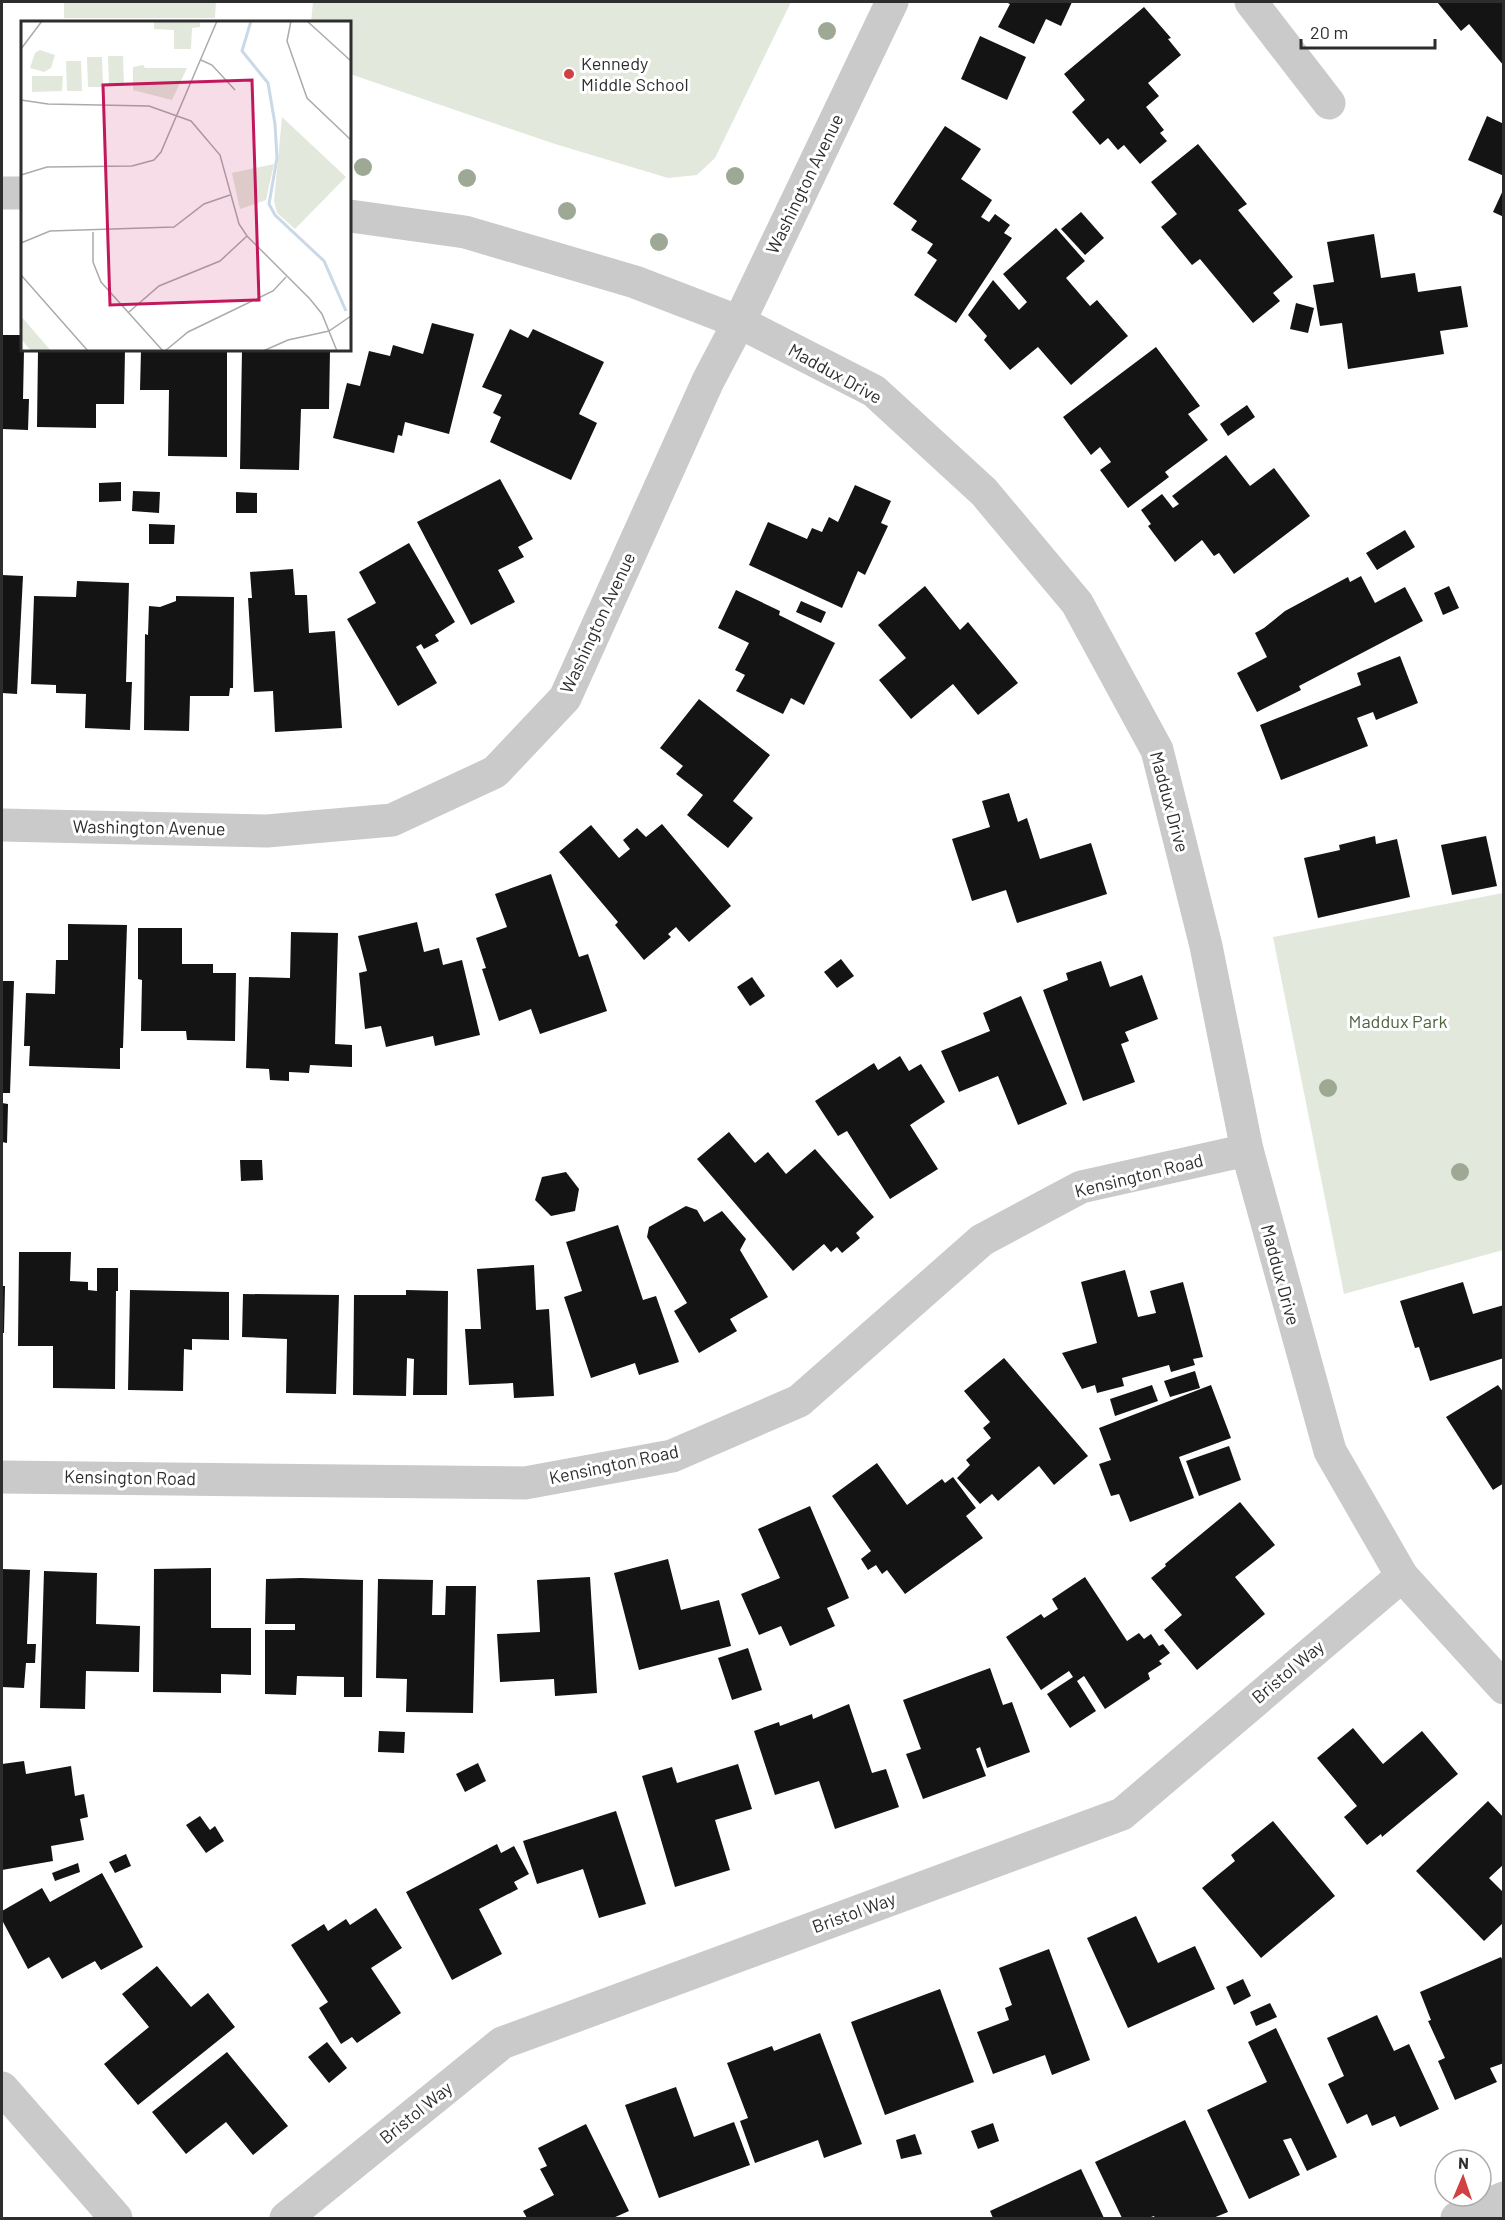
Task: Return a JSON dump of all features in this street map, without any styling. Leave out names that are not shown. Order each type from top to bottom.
[{"type":"street","name":"Washington Avenue","points":[[2,825],[267,831],[392,820],[495,772],[565,698],[708,381],[739,322],[892,2]]},
{"type":"street","points":[[1251,2],[1329,103]]},
{"type":"street","points":[[2,193],[21,193]]},
{"type":"street","name":"Maddux Drive","points":[[351,216],[465,232],[635,282],[739,322],[874,392],[984,492],[1077,603],[1157,750],[1206,946],[1247,1150],[1330,1451],[1402,1576],[1503,1688]]},
{"type":"street","name":"Kensington Road","points":[[2,1477],[525,1483],[672,1456],[799,1401],[982,1240],[1081,1187],[1247,1150]]},
{"type":"street","name":"Bristol Way","points":[[286,2218],[502,2043],[1122,1814],[1402,1576]]},
{"type":"street","points":[[2,2088],[116,2218]]},
{"type":"street","points":[[1457,2218],[1503,2198]]},
{"type":"green space","points":[[64,2],[216,2],[215,18],[64,18]]},
{"type":"green space","name":"Kennedy Middle School","points":[[313,2],[791,2],[715,158],[697,175],[668,178],[555,144],[351,74],[351,21],[311,21]]},
{"type":"green space","name":"Maddux Park","points":[[1503,893],[1503,1250],[1344,1294],[1273,937]]},
{"type":"building","points":[[1005,2],[1072,2],[1061,26],[1046,19],[1034,44],[998,27],[1010,4]]},
{"type":"building","points":[[1437,2],[1504,2],[1504,66],[1469,24],[1461,31]]},
{"type":"building","points":[[1144,7],[1171,38],[1168,39],[1181,55],[1148,83],[1159,96],[1146,107],[1164,130],[1160,133],[1167,141],[1140,164],[1124,145],[1118,150],[1108,138],[1100,145],[1072,112],[1085,100],[1064,74]]},
{"type":"building","points":[[980,36],[1026,57],[1007,100],[961,79]]},
{"type":"building","points":[[1487,116],[1504,124],[1504,176],[1468,160]]},
{"type":"building","points":[[945,126],[981,149],[961,179],[992,200],[981,217],[989,222],[995,214],[1010,225],[1004,233],[1012,238],[956,323],[914,295],[937,260],[927,253],[933,244],[911,230],[917,221],[893,204]]},
{"type":"building","points":[[1198,144],[1247,204],[1238,210],[1293,277],[1273,293],[1280,301],[1253,323],[1200,259],[1192,265],[1161,227],[1177,214],[1151,182]]},
{"type":"building","points":[[1504,188],[1504,217],[1493,212]]},
{"type":"building","points":[[1081,212],[1104,238],[1085,255],[1061,229]]},
{"type":"building","points":[[1056,228],[1085,261],[1066,278],[1090,306],[1097,300],[1128,336],[1071,385],[1038,347],[1010,370],[984,340],[987,336],[968,315],[993,280],[1019,310],[1027,302],[1003,274]]},
{"type":"building","points":[[1374,234],[1381,278],[1415,273],[1418,292],[1461,286],[1468,327],[1440,331],[1444,354],[1348,369],[1342,323],[1320,326],[1313,285],[1334,282],[1327,242]]},
{"type":"building","points":[[1296,303],[1314,308],[1308,333],[1290,329]]},
{"type":"building","points":[[432,323],[474,334],[449,434],[405,422],[402,436],[398,435],[394,453],[333,438],[347,383],[360,386],[369,351],[390,356],[393,345],[423,354]]},
{"type":"building","points":[[510,329],[528,338],[533,329],[604,362],[579,414],[597,423],[571,480],[490,442],[501,417],[493,413],[502,395],[482,387]]},
{"type":"building","points":[[2,335],[21,335],[21,351],[24,351],[23,399],[29,399],[28,430],[2,429]]},
{"type":"building","points":[[1156,347],[1200,406],[1188,414],[1208,440],[1165,472],[1169,477],[1128,508],[1100,470],[1111,462],[1100,447],[1091,455],[1063,417]]},
{"type":"building","points":[[38,351],[125,351],[124,404],[96,404],[96,428],[37,427]]},
{"type":"building","points":[[141,351],[227,351],[227,457],[168,456],[169,390],[140,390]]},
{"type":"building","points":[[242,351],[330,351],[329,409],[301,409],[299,470],[240,469]]},
{"type":"building","points":[[1247,405],[1255,417],[1228,436],[1220,424]]},
{"type":"building","points":[[1226,455],[1250,486],[1274,468],[1310,516],[1234,574],[1219,553],[1214,556],[1202,540],[1175,562],[1148,526],[1151,524],[1141,510],[1162,494],[1173,508],[1179,504],[1172,496]]},
{"type":"building","points":[[500,479],[533,539],[518,547],[524,557],[498,570],[515,602],[471,625],[417,522]]},
{"type":"building","points":[[121,482],[121,501],[99,502],[99,483]]},
{"type":"building","points":[[855,485],[891,501],[881,523],[888,526],[865,575],[858,571],[842,608],[749,565],[768,522],[807,539],[812,528],[822,532],[829,517],[838,522]]},
{"type":"building","points":[[133,491],[160,492],[159,513],[132,511]]},
{"type":"building","points":[[236,492],[257,493],[257,513],[236,513]]},
{"type":"building","points":[[149,524],[175,525],[174,544],[149,544]]},
{"type":"building","points":[[1405,530],[1415,547],[1377,570],[1366,553]]},
{"type":"building","points":[[409,543],[455,622],[435,635],[439,641],[424,649],[421,644],[416,647],[437,683],[398,706],[347,619],[376,603],[359,572]]},
{"type":"building","points":[[293,569],[295,595],[307,595],[309,633],[335,631],[342,728],[275,732],[273,691],[254,692],[248,598],[252,598],[250,572]]},
{"type":"building","points":[[2,575],[23,576],[17,694],[2,693]]},
{"type":"building","points":[[1361,576],[1375,603],[1405,587],[1423,621],[1299,686],[1301,690],[1257,712],[1237,673],[1267,657],[1255,633],[1285,611],[1348,577],[1350,582]]},
{"type":"building","points":[[77,581],[129,583],[126,682],[132,682],[130,730],[85,728],[86,694],[56,693],[56,685],[31,684],[34,596],[76,597]]},
{"type":"building","points":[[925,586],[960,630],[968,622],[1018,683],[978,715],[953,684],[911,719],[879,680],[906,658],[878,625]]},
{"type":"building","points":[[1449,586],[1459,608],[1443,615],[1434,593]]},
{"type":"building","points":[[736,590],[780,611],[779,615],[835,643],[804,705],[791,698],[783,714],[736,691],[745,675],[735,670],[749,643],[718,628]]},
{"type":"building","points":[[176,596],[234,597],[233,688],[230,688],[229,696],[190,696],[189,731],[144,730],[145,634],[148,635],[149,606],[160,607],[176,601]]},
{"type":"building","points":[[801,601],[826,612],[821,623],[796,612]]},
{"type":"building","points":[[1400,656],[1418,703],[1376,720],[1373,712],[1357,718],[1368,746],[1281,780],[1260,725],[1361,685],[1357,673]]},
{"type":"building","points":[[699,699],[770,755],[733,801],[753,818],[728,848],[687,815],[703,795],[676,774],[683,766],[660,748]]},
{"type":"building","points":[[1009,793],[1018,822],[1027,818],[1040,859],[1091,843],[1107,894],[1017,923],[1006,890],[972,901],[952,839],[990,827],[982,801]]},
{"type":"building","points":[[662,824],[731,906],[689,942],[676,927],[668,934],[671,937],[644,960],[615,925],[618,922],[559,852],[591,825],[619,858],[630,849],[623,840],[637,828],[646,837]]},
{"type":"building","points":[[1375,836],[1376,844],[1397,839],[1410,897],[1318,918],[1304,858],[1340,850],[1339,845]]},
{"type":"building","points":[[1486,836],[1497,886],[1452,895],[1441,845]]},
{"type":"building","points":[[551,874],[579,957],[588,954],[607,1011],[540,1034],[531,1009],[499,1021],[482,969],[486,968],[476,938],[507,927],[495,894]]},
{"type":"building","points":[[417,922],[424,952],[439,948],[443,965],[462,960],[480,1035],[435,1046],[433,1036],[386,1047],[381,1026],[365,1029],[359,973],[367,971],[358,936]]},
{"type":"building","points":[[68,924],[127,925],[123,1048],[120,1048],[120,1069],[29,1066],[30,1046],[24,1046],[26,993],[55,994],[56,960],[68,960]]},
{"type":"building","points":[[138,928],[182,928],[182,964],[213,964],[213,973],[236,973],[235,1041],[187,1040],[186,1031],[141,1031],[142,980],[138,979]]},
{"type":"building","points":[[291,932],[338,933],[335,1044],[352,1045],[352,1067],[310,1065],[309,1073],[289,1072],[289,1081],[270,1080],[269,1069],[246,1068],[249,977],[290,978]]},
{"type":"building","points":[[841,959],[854,976],[837,988],[824,972]]},
{"type":"building","points":[[1101,961],[1110,987],[1142,975],[1158,1019],[1125,1032],[1129,1041],[1121,1044],[1135,1082],[1083,1101],[1043,990],[1068,980],[1066,973]]},
{"type":"building","points":[[752,977],[765,996],[750,1006],[737,987]]},
{"type":"building","points":[[2,981],[14,981],[10,1093],[2,1093]]},
{"type":"building","points":[[1021,996],[1067,1104],[1018,1125],[998,1076],[959,1092],[941,1051],[990,1031],[983,1013]]},
{"type":"building","points":[[900,1056],[909,1071],[921,1064],[945,1102],[910,1125],[938,1169],[890,1199],[847,1131],[838,1136],[815,1101],[874,1063],[878,1070]]},
{"type":"building","points":[[2,1103],[8,1104],[7,1143],[2,1142]]},
{"type":"building","points":[[729,1132],[755,1163],[768,1152],[786,1174],[815,1149],[874,1217],[856,1233],[860,1238],[842,1253],[837,1247],[831,1252],[824,1244],[793,1271],[697,1159]]},
{"type":"building","points":[[240,1160],[262,1160],[263,1180],[241,1181]]},
{"type":"building","points":[[566,1172],[579,1189],[575,1211],[551,1216],[535,1200],[542,1177]]},
{"type":"building","points":[[686,1206],[697,1210],[704,1222],[722,1211],[746,1239],[740,1250],[768,1297],[730,1319],[737,1331],[699,1353],[674,1311],[687,1303],[647,1237],[649,1227]]},
{"type":"building","points":[[618,1225],[643,1300],[656,1296],[679,1362],[639,1375],[635,1363],[591,1378],[564,1297],[582,1291],[566,1242]]},
{"type":"building","points":[[19,1252],[71,1252],[70,1281],[88,1282],[88,1290],[97,1291],[97,1268],[118,1268],[115,1389],[53,1388],[53,1346],[18,1346]]},
{"type":"building","points":[[534,1265],[536,1310],[549,1309],[554,1396],[514,1398],[513,1383],[469,1385],[465,1329],[481,1329],[477,1269]]},
{"type":"building","points":[[1125,1270],[1138,1317],[1156,1313],[1150,1291],[1183,1282],[1203,1357],[1193,1359],[1195,1365],[1171,1372],[1169,1365],[1122,1378],[1124,1386],[1097,1393],[1095,1385],[1082,1389],[1062,1353],[1097,1343],[1081,1282]]},
{"type":"building","points":[[1463,1282],[1473,1314],[1504,1305],[1504,1358],[1430,1381],[1419,1347],[1415,1348],[1400,1301]]},
{"type":"building","points":[[2,1286],[5,1286],[4,1333],[2,1333]]},
{"type":"building","points":[[130,1290],[229,1292],[229,1340],[192,1339],[192,1350],[184,1349],[183,1391],[128,1390]]},
{"type":"building","points":[[406,1290],[448,1291],[447,1395],[413,1395],[414,1359],[407,1358],[406,1396],[353,1395],[354,1295],[406,1295]]},
{"type":"building","points":[[243,1294],[339,1295],[336,1394],[286,1393],[287,1339],[242,1337]]},
{"type":"building","points":[[1004,1358],[1088,1456],[1054,1485],[1039,1466],[998,1501],[992,1494],[980,1504],[957,1478],[970,1465],[966,1460],[991,1438],[983,1428],[990,1422],[964,1391]]},
{"type":"building","points":[[1195,1371],[1200,1388],[1170,1397],[1164,1381]]},
{"type":"building","points":[[1152,1385],[1158,1401],[1115,1416],[1110,1399]]},
{"type":"building","points":[[1211,1385],[1231,1438],[1179,1457],[1194,1498],[1130,1522],[1119,1494],[1111,1496],[1099,1464],[1111,1460],[1099,1428]]},
{"type":"building","points":[[1498,1385],[1504,1393],[1504,1483],[1493,1490],[1446,1417]]},
{"type":"building","points":[[1229,1446],[1241,1480],[1199,1496],[1186,1461]]},
{"type":"building","points":[[877,1463],[907,1505],[942,1479],[945,1483],[953,1477],[976,1508],[966,1516],[983,1538],[905,1594],[887,1570],[882,1574],[876,1565],[868,1570],[861,1559],[871,1551],[832,1496]]},
{"type":"building","points":[[1240,1502],[1275,1545],[1235,1577],[1265,1614],[1197,1670],[1164,1630],[1182,1615],[1151,1578]]},
{"type":"building","points":[[810,1506],[849,1598],[827,1608],[835,1626],[790,1646],[781,1626],[759,1635],[741,1594],[780,1578],[758,1529]]},
{"type":"building","points":[[668,1559],[681,1610],[719,1600],[731,1646],[639,1670],[614,1573]]},
{"type":"building","points":[[211,1568],[211,1628],[251,1628],[251,1675],[221,1674],[221,1693],[153,1692],[154,1569]]},
{"type":"building","points":[[2,1569],[30,1570],[27,1644],[36,1644],[35,1663],[26,1663],[24,1688],[2,1687]]},
{"type":"building","points":[[44,1571],[97,1573],[96,1624],[140,1626],[139,1672],[86,1671],[85,1709],[40,1708]]},
{"type":"building","points":[[590,1577],[597,1693],[555,1696],[554,1679],[500,1682],[497,1634],[540,1632],[537,1580]]},
{"type":"building","points":[[1085,1577],[1127,1641],[1139,1633],[1144,1639],[1151,1634],[1159,1646],[1163,1644],[1170,1653],[1159,1661],[1162,1664],[1148,1673],[1150,1679],[1105,1709],[1084,1676],[1077,1681],[1096,1711],[1070,1728],[1047,1694],[1073,1677],[1069,1671],[1041,1690],[1006,1637],[1041,1614],[1044,1618],[1058,1609],[1052,1599]]},
{"type":"building","points":[[266,1579],[363,1580],[362,1697],[344,1697],[344,1677],[297,1676],[296,1695],[265,1694],[265,1630],[295,1630],[295,1624],[265,1624]]},
{"type":"building","points":[[378,1579],[433,1580],[432,1615],[445,1615],[446,1586],[476,1586],[473,1713],[406,1712],[407,1679],[376,1678]]},
{"type":"building","points":[[748,1648],[762,1690],[732,1700],[718,1658]]},
{"type":"building","points":[[990,1668],[1003,1705],[1012,1702],[1030,1752],[987,1768],[980,1747],[976,1749],[986,1776],[923,1799],[906,1754],[921,1749],[903,1700]]},
{"type":"building","points":[[849,1704],[872,1773],[886,1769],[899,1807],[835,1829],[819,1781],[775,1795],[754,1731],[779,1722],[780,1726],[812,1714],[813,1719]]},
{"type":"building","points":[[1353,1728],[1383,1764],[1422,1731],[1458,1774],[1382,1837],[1381,1834],[1367,1845],[1344,1817],[1357,1806],[1317,1758]]},
{"type":"building","points":[[379,1731],[405,1732],[404,1753],[378,1752]]},
{"type":"building","points":[[24,1761],[26,1774],[71,1766],[75,1796],[84,1794],[88,1817],[80,1819],[84,1840],[51,1846],[53,1861],[2,1870],[2,1764]]},
{"type":"building","points":[[478,1763],[486,1781],[465,1792],[456,1774]]},
{"type":"building","points":[[738,1764],[752,1809],[715,1820],[730,1870],[675,1887],[642,1776],[672,1767],[677,1783]]},
{"type":"building","points":[[1488,1801],[1504,1818],[1504,1864],[1489,1878],[1504,1893],[1504,1922],[1484,1941],[1416,1871]]},
{"type":"building","points":[[616,1811],[646,1904],[599,1918],[583,1869],[537,1884],[523,1841]]},
{"type":"building","points":[[200,1816],[210,1830],[215,1826],[224,1841],[206,1853],[186,1825]]},
{"type":"building","points":[[1273,1821],[1335,1896],[1261,1958],[1202,1888],[1235,1861],[1231,1855]]},
{"type":"building","points":[[497,1844],[501,1853],[514,1846],[529,1874],[514,1882],[518,1889],[479,1909],[502,1954],[452,1980],[406,1892]]},
{"type":"building","points":[[126,1854],[131,1866],[115,1873],[109,1862]]},
{"type":"building","points":[[78,1863],[80,1872],[55,1881],[52,1873]]},
{"type":"building","points":[[102,1873],[143,1947],[101,1970],[95,1961],[62,1979],[49,1957],[28,1969],[2,1920],[2,1911],[42,1888],[50,1902]]},
{"type":"building","points":[[376,1908],[402,1948],[371,1968],[401,2013],[357,2043],[352,2037],[341,2044],[319,2008],[328,2002],[291,1945],[324,1924],[328,1931],[346,1919],[350,1925]]},
{"type":"building","points":[[1136,1916],[1158,1963],[1195,1946],[1215,1989],[1128,2028],[1087,1938]]},
{"type":"building","points":[[1049,1949],[1090,2060],[1052,2075],[1045,2055],[993,2074],[977,2032],[1009,2020],[1005,2008],[1012,2005],[999,1968]]},
{"type":"building","points":[[1501,1957],[1504,1963],[1504,2063],[1490,2068],[1497,2082],[1455,2100],[1438,2061],[1445,2058],[1428,2021],[1431,2020],[1420,1992]]},
{"type":"building","points":[[157,1966],[191,2007],[208,1993],[235,2027],[138,2105],[104,2064],[149,2027],[122,1994]]},
{"type":"building","points":[[1243,1979],[1251,1996],[1234,2005],[1226,1987]]},
{"type":"building","points":[[940,1989],[974,2082],[885,2115],[851,2022]]},
{"type":"building","points":[[1270,2003],[1277,2017],[1256,2026],[1250,2012]]},
{"type":"building","points":[[1377,2015],[1394,2051],[1409,2044],[1439,2109],[1400,2127],[1395,2116],[1372,2126],[1367,2114],[1347,2124],[1328,2084],[1344,2076],[1327,2038]]},
{"type":"building","points":[[1276,2028],[1337,2157],[1307,2171],[1291,2138],[1283,2140],[1300,2175],[1249,2199],[1207,2110],[1267,2082],[1248,2042]]},
{"type":"building","points":[[820,2033],[862,2144],[824,2158],[818,2140],[755,2163],[740,2121],[748,2118],[727,2063],[772,2046],[774,2051]]},
{"type":"building","points":[[327,2042],[347,2068],[329,2083],[308,2057]]},
{"type":"building","points":[[227,2052],[288,2126],[253,2155],[226,2122],[186,2154],[152,2112]]},
{"type":"building","points":[[676,2087],[694,2137],[734,2122],[750,2165],[659,2198],[625,2105]]},
{"type":"building","points":[[1185,2120],[1228,2212],[1213,2218],[1155,2218],[1154,2216],[1122,2218],[1095,2162]]},
{"type":"building","points":[[993,2123],[999,2141],[978,2149],[971,2131]]},
{"type":"building","points":[[586,2124],[629,2211],[613,2218],[527,2218],[523,2211],[554,2195],[540,2169],[547,2166],[538,2148]]},
{"type":"building","points":[[915,2134],[922,2154],[901,2159],[896,2140]]},
{"type":"building","points":[[1081,2169],[1104,2218],[993,2218],[990,2211]]},
{"type":"place","name":"Kennedy Middle School","points":[[569,74]]}]
